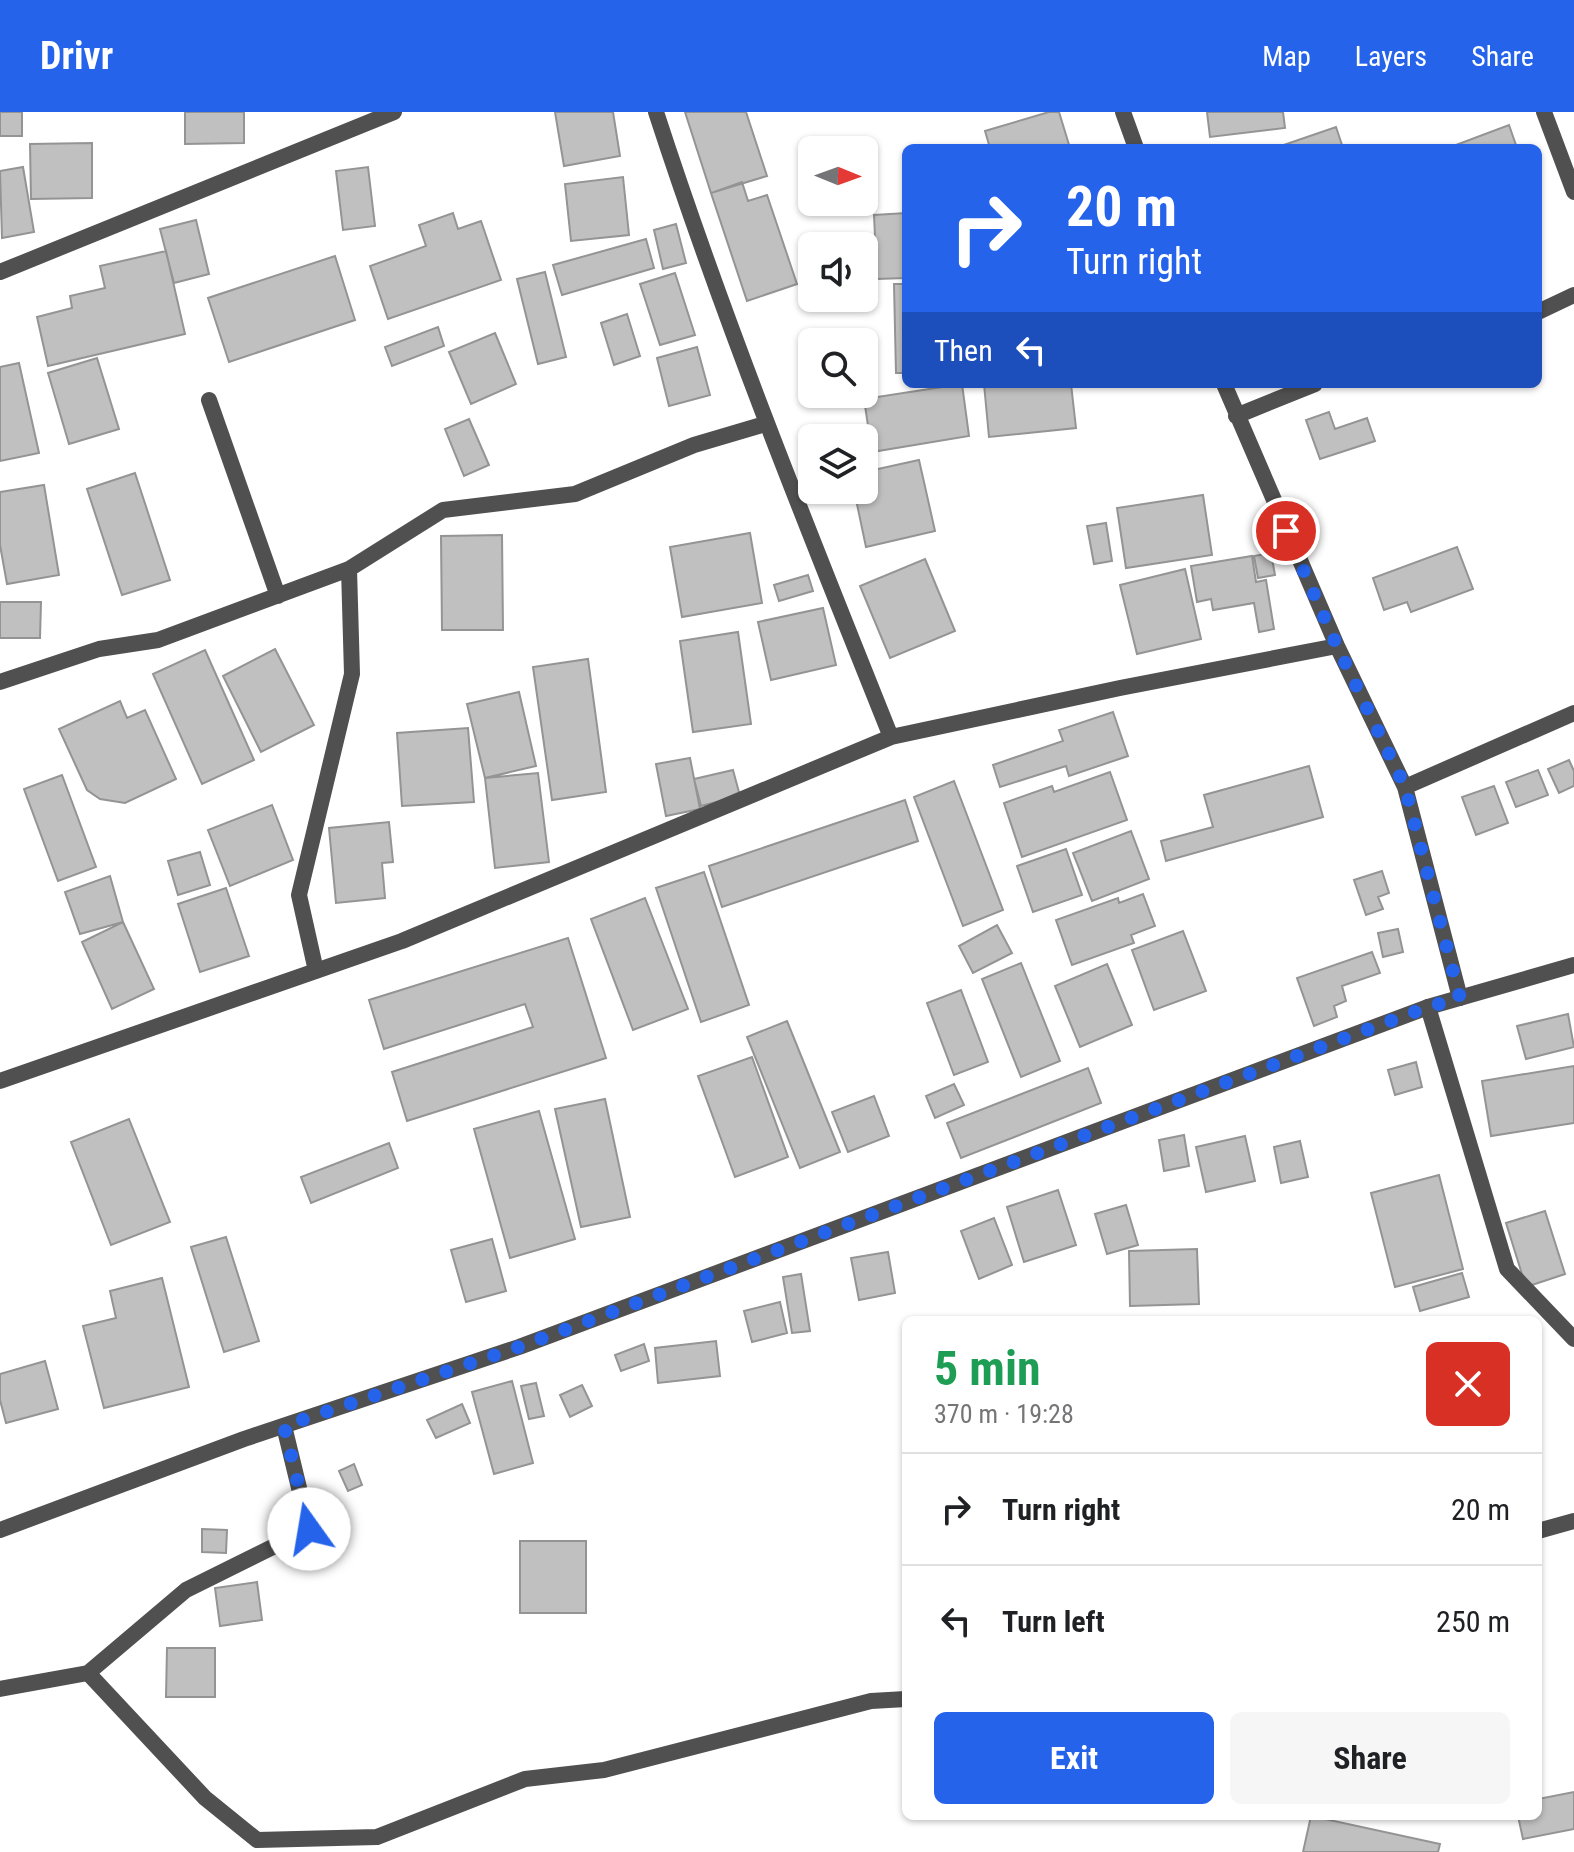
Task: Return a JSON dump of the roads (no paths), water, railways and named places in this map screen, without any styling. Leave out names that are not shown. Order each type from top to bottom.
[{"type":"street","points":[[0,272],[394,112]]},
{"type":"street","points":[[656,112],[765,424],[891,737]]},
{"type":"street","points":[[1123,112],[1135,144]]},
{"type":"street","points":[[1544,112],[1574,192]]},
{"type":"street","points":[[1542,310],[1574,295]]},
{"type":"street","points":[[1226,388],[1337,646],[1405,787],[1460,998]]},
{"type":"street","points":[[1236,416],[1305,388]]},
{"type":"street","points":[[209,400],[278,596]]},
{"type":"street","points":[[0,682],[99,649],[158,640],[349,569],[443,510],[575,494],[694,445],[765,424]]},
{"type":"street","points":[[316,971],[299,895],[352,674],[349,569]]},
{"type":"street","points":[[0,1081],[402,941],[891,737],[1337,646]]},
{"type":"street","points":[[1405,787],[1574,713]]},
{"type":"street","points":[[0,1530],[284,1426],[519,1347],[1428,1007],[1574,965]]},
{"type":"street","points":[[1428,1007],[1507,1269],[1574,1339]]},
{"type":"street","points":[[0,1689],[88,1673],[186,1590],[309,1529],[284,1426]]},
{"type":"street","points":[[1542,1530],[1574,1521]]},
{"type":"street","points":[[88,1673],[205,1798],[257,1840],[377,1837],[525,1779],[604,1770],[871,1701],[902,1699]]}]
